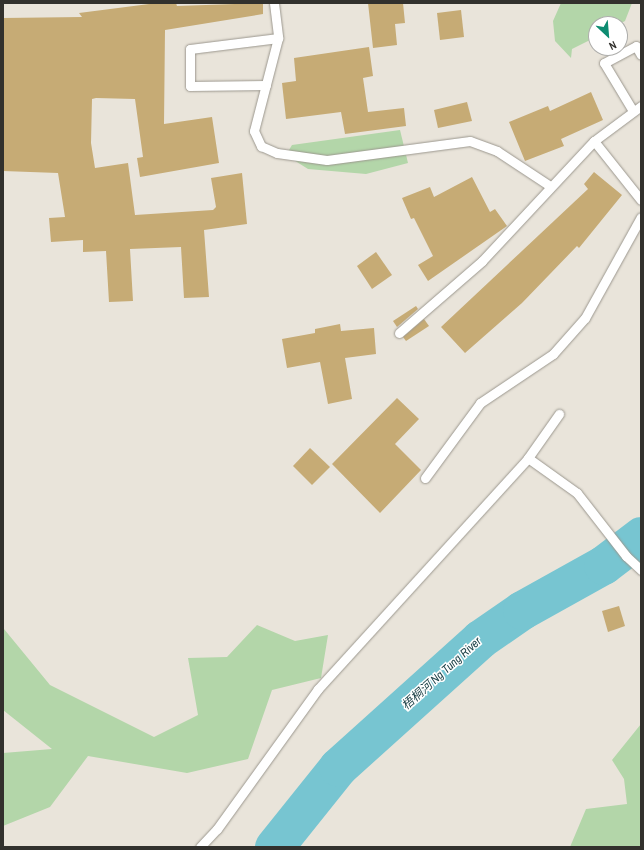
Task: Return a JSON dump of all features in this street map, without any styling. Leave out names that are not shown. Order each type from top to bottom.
[{"type":"lane","points":[[274,3],[278,38],[254,131],[256,141],[270,151],[327,160],[470,141],[497,151],[550,186]]},
{"type":"lane","points":[[266,84],[190,86],[190,49],[278,38]]},
{"type":"lane","points":[[399,333],[482,261],[550,186],[594,141],[637,108],[604,63],[636,46],[641,55]]},
{"type":"lane","points":[[594,141],[641,200]]},
{"type":"lane","points":[[425,478],[480,403],[553,354],[585,318],[641,217]]},
{"type":"lane","points":[[200,847],[217,829],[318,689],[528,458],[560,414]]},
{"type":"lane","points":[[528,458],[577,492],[626,556],[641,570]]},
{"type":"green space","points":[[561,3],[632,3],[627,16],[588,16],[588,41],[572,49],[571,58],[555,41],[553,21]]},
{"type":"green space","points":[[400,130],[408,163],[366,174],[308,169],[289,157],[289,150],[292,145]]},
{"type":"green space","points":[[257,625],[295,641],[328,635],[321,678],[272,690],[248,759],[187,773],[88,756],[50,807],[3,826],[3,753],[52,749],[3,710],[4,629],[50,685],[154,737],[198,715],[188,658],[227,657]]},
{"type":"green space","points":[[641,724],[641,847],[570,847],[586,809],[627,804],[624,779],[612,760]]},
{"type":"building","points":[[157,3],[176,3],[177,6],[263,3],[263,14],[165,30],[164,124],[212,117],[219,163],[140,177],[137,158],[143,157],[135,99],[96,98],[92,99],[91,143],[95,168],[128,163],[135,215],[213,210],[216,207],[211,178],[242,173],[247,224],[204,230],[209,297],[184,298],[181,247],[130,249],[133,301],[109,302],[106,251],[83,252],[83,240],[51,242],[49,218],[65,217],[58,173],[3,171],[3,18],[82,17],[79,13]]},
{"type":"building","points":[[368,3],[403,3],[405,23],[395,24],[397,45],[373,48]]},
{"type":"building","points":[[461,10],[464,37],[440,40],[437,13]]},
{"type":"building","points":[[369,47],[373,76],[363,78],[368,112],[404,108],[406,126],[345,134],[341,112],[286,119],[282,83],[296,81],[294,58]]},
{"type":"building","points":[[591,92],[603,120],[561,139],[564,146],[525,161],[509,122],[548,106],[550,111]]},
{"type":"building","points":[[467,102],[472,121],[438,128],[434,110]]},
{"type":"building","points":[[594,172],[622,195],[579,248],[577,246],[522,303],[465,353],[441,327],[588,189],[584,184]]},
{"type":"building","points":[[472,177],[490,212],[495,209],[507,226],[428,281],[418,265],[433,256],[414,218],[411,219],[402,198],[430,187],[434,197]]},
{"type":"building","points":[[376,252],[392,275],[372,289],[357,266]]},
{"type":"building","points":[[416,306],[418,309],[397,327],[393,321]]},
{"type":"building","points":[[424,319],[429,326],[406,341],[403,337]]},
{"type":"building","points":[[340,324],[341,331],[374,328],[376,354],[345,358],[352,399],[328,404],[320,362],[287,368],[282,339],[315,333],[315,329]]},
{"type":"building","points":[[397,398],[419,419],[395,444],[421,470],[380,513],[332,464]]},
{"type":"building","points":[[310,448],[330,467],[312,485],[293,466]]},
{"type":"building","points":[[619,606],[625,626],[608,632],[602,611]]},
{"type":"waterway","name":"梧桐河 Ng Tung River","points":[[274,847],[338,767],[480,639],[522,610],[603,565],[641,536]]}]
